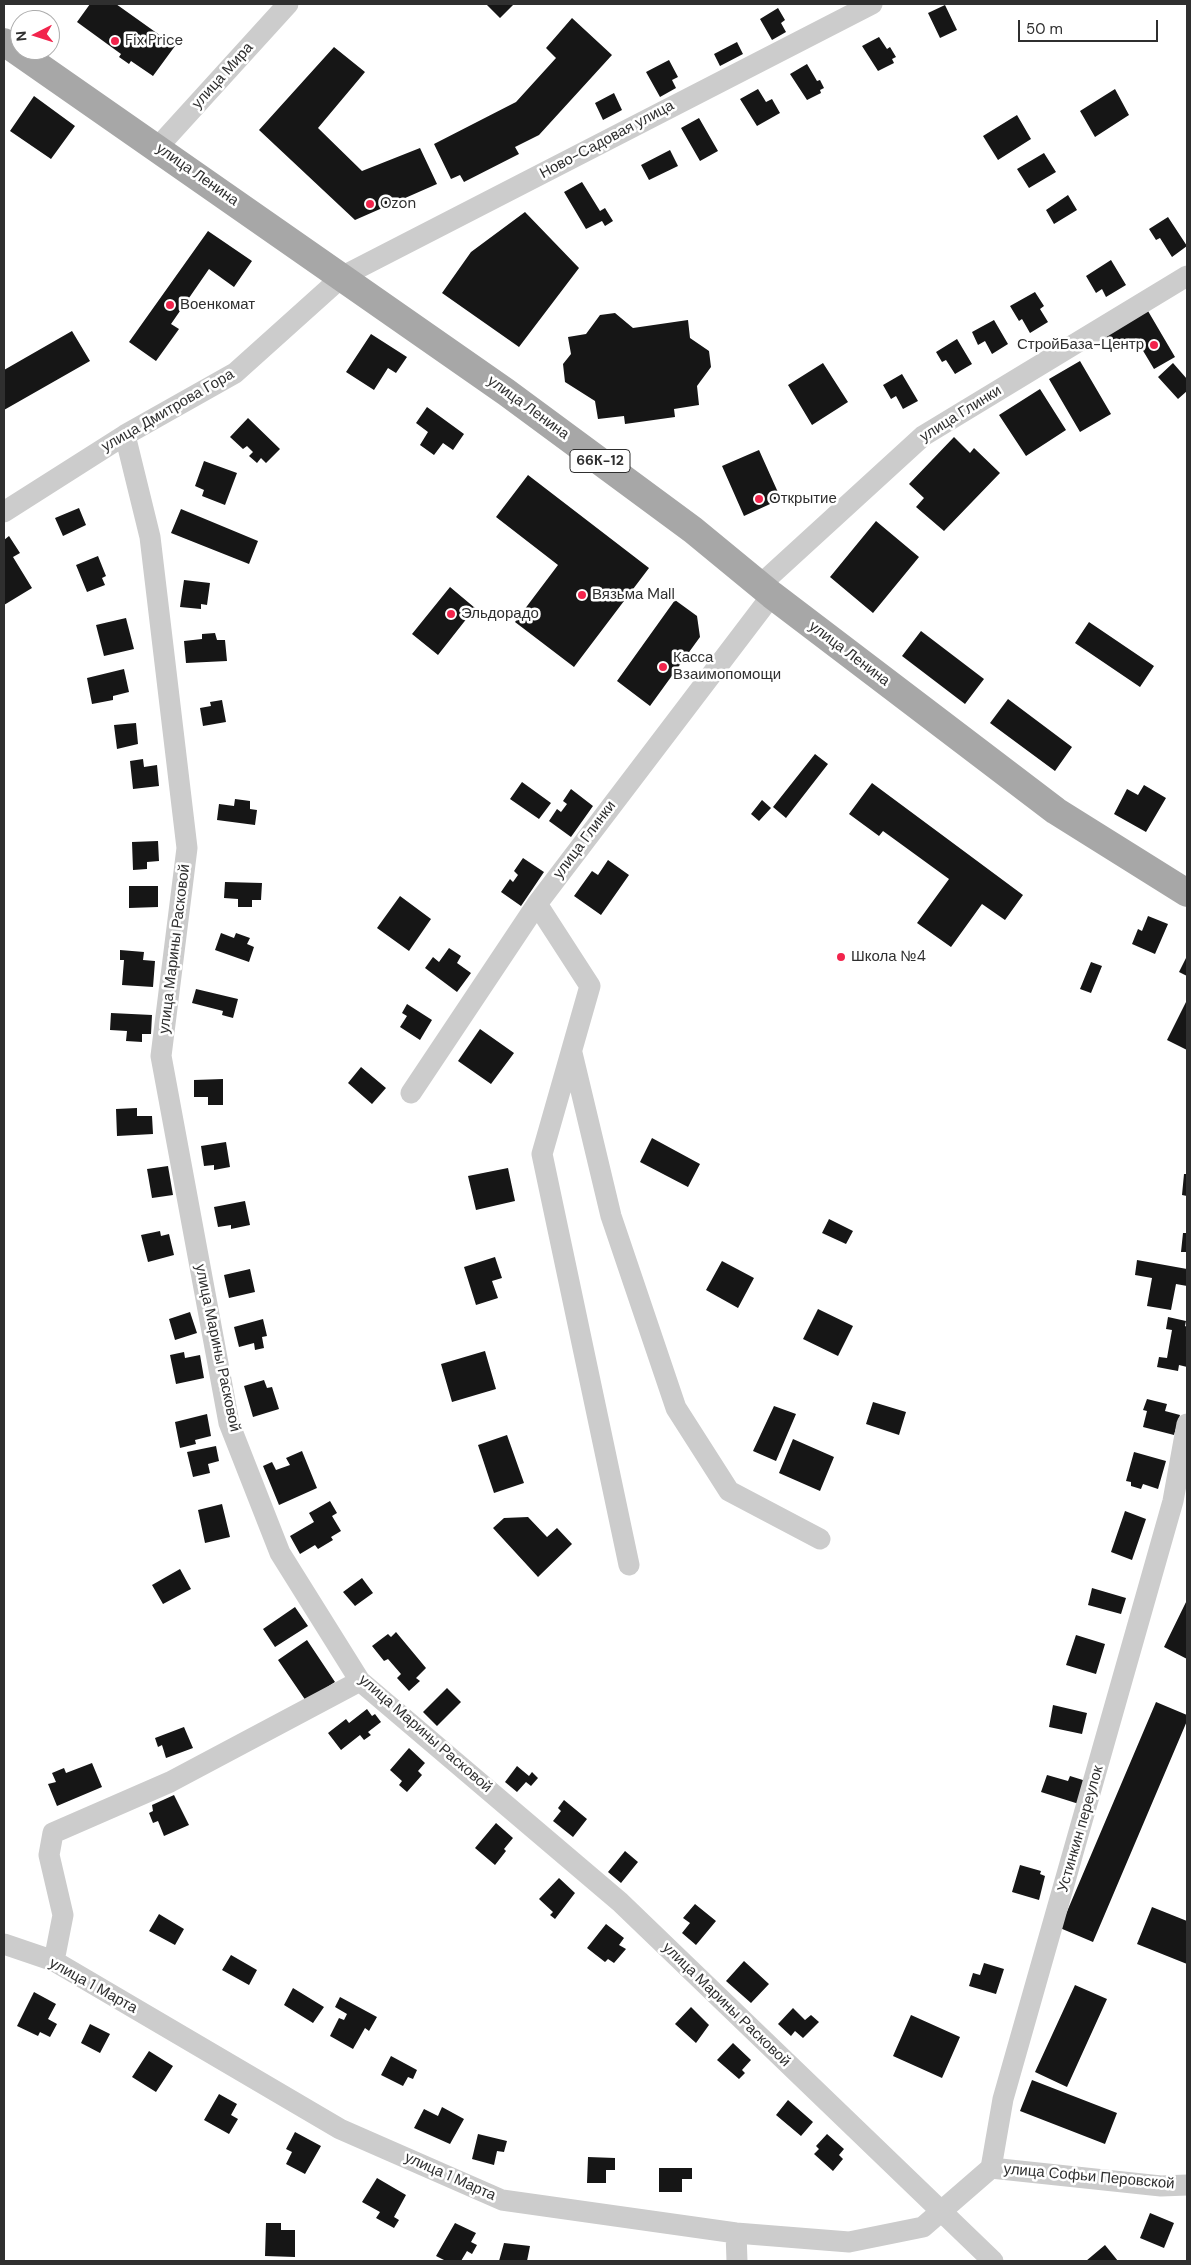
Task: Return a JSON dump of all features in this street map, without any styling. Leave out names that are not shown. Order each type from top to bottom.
[{"type":"main road","name":"улица Ленина","points":[[4,42],[343,276],[645,494],[766,590],[1056,812],[1187,893]]},
{"type":"street","name":"улица Мира","points":[[157,148],[288,4]]},
{"type":"street","name":"Ново-Садовая улица","points":[[343,276],[872,4]]},
{"type":"street","name":"улица Дмитрова Гора","points":[[4,512],[125,435],[235,373],[343,276]]},
{"type":"street","name":"улица Глинки","points":[[410,1093],[536,904],[766,590],[923,436],[1187,276]]},
{"type":"street","name":"улица Марины Расковой","points":[[125,435],[150,537],[187,848],[161,1056],[229,1423],[280,1553],[360,1681],[620,1902],[993,2261]]},
{"type":"street","points":[[536,904],[590,986],[542,1154],[629,1565]]},
{"type":"street","points":[[572,1050],[611,1216],[676,1408],[729,1491],[820,1540]]},
{"type":"street","name":"Устинкин переулок","points":[[991,2168],[1003,2099],[1180,1500],[1187,1424]]},
{"type":"street","points":[[54,1961],[62,1915],[49,1855],[53,1833],[170,1782],[360,1681]]},
{"type":"street","name":"улица 1 Марта","points":[[4,1944],[54,1961],[340,2129],[502,2200],[736,2233],[849,2242],[923,2227],[940,2212]]},
{"type":"street","points":[[940,2212],[991,2168]]},
{"type":"street","name":"улица Софьи Перовской","points":[[991,2168],[1161,2186],[1187,2185]]},
{"type":"street","points":[[736,2233],[737,2261]]},
{"type":"building","points":[[90,4],[116,4],[175,46],[153,76],[131,61],[129,64],[119,57],[121,54],[77,22]]},
{"type":"building","points":[[486,4],[514,4],[500,18]]},
{"type":"building","points":[[945,5],[957,30],[940,38],[928,13]]},
{"type":"building","points":[[778,8],[785,20],[781,23],[786,32],[772,40],[760,19]]},
{"type":"building","points":[[572,18],[612,55],[539,135],[515,147],[519,154],[464,182],[460,175],[451,179],[434,144],[516,102],[556,58],[546,48]]},
{"type":"building","points":[[879,37],[887,49],[890,47],[896,57],[892,59],[894,63],[878,71],[862,46]]},
{"type":"building","points":[[737,42],[743,54],[720,66],[714,54]]},
{"type":"building","points":[[334,47],[365,72],[318,128],[362,171],[420,148],[437,184],[355,220],[259,130]]},
{"type":"building","points":[[669,60],[678,77],[672,80],[676,88],[660,97],[646,72]]},
{"type":"building","points":[[807,64],[817,81],[820,80],[824,88],[820,90],[821,93],[807,100],[790,74]]},
{"type":"building","points":[[758,89],[766,102],[772,99],[780,113],[757,126],[740,99]]},
{"type":"building","points":[[1115,89],[1129,115],[1095,137],[1080,111]]},
{"type":"building","points":[[614,93],[622,110],[603,120],[595,103]]},
{"type":"building","points":[[34,96],[75,126],[51,159],[10,131]]},
{"type":"building","points":[[1017,115],[1031,139],[998,160],[983,136]]},
{"type":"building","points":[[699,118],[718,151],[700,161],[681,128]]},
{"type":"building","points":[[670,150],[678,166],[649,180],[641,165]]},
{"type":"building","points":[[1044,153],[1056,172],[1029,188],[1017,169]]},
{"type":"building","points":[[582,182],[600,211],[605,208],[613,221],[605,226],[602,221],[586,229],[564,192]]},
{"type":"building","points":[[1068,195],[1077,210],[1054,224],[1046,210]]},
{"type":"building","points":[[525,212],[579,268],[519,347],[442,293],[471,252]]},
{"type":"building","points":[[1168,217],[1187,246],[1172,257],[1160,238],[1156,240],[1149,229]]},
{"type":"building","name":"Военкомат","points":[[208,231],[252,261],[234,287],[209,269],[171,324],[179,329],[156,361],[129,342]]},
{"type":"building","points":[[1111,260],[1126,285],[1106,297],[1102,289],[1096,293],[1086,276]]},
{"type":"building","points":[[1035,292],[1044,306],[1040,309],[1048,322],[1030,333],[1022,319],[1019,321],[1010,306]]},
{"type":"building","name":"СтройБаза-Центр","points":[[1148,311],[1175,357],[1154,369],[1136,339],[1115,351],[1106,336]]},
{"type":"building","points":[[615,313],[633,328],[688,320],[690,338],[709,351],[711,367],[697,386],[699,405],[674,409],[675,417],[625,424],[624,416],[598,419],[595,401],[565,382],[563,364],[571,354],[568,337],[586,334],[600,315]]},
{"type":"building","points":[[994,320],[1008,344],[992,354],[985,341],[978,345],[972,332]]},
{"type":"building","points":[[72,331],[90,361],[4,410],[4,370]]},
{"type":"building","points":[[371,334],[407,357],[396,373],[388,368],[374,390],[346,372]]},
{"type":"building","points":[[957,339],[972,364],[955,374],[946,360],[942,362],[936,352]]},
{"type":"building","points":[[1080,361],[1111,414],[1080,432],[1049,379]]},
{"type":"building","points":[[823,363],[848,402],[812,425],[788,385]]},
{"type":"building","points":[[1173,363],[1187,379],[1187,391],[1178,399],[1158,377]]},
{"type":"building","points":[[902,374],[918,401],[903,409],[896,396],[891,399],[883,385]]},
{"type":"building","points":[[1040,389],[1066,430],[1026,456],[999,415]]},
{"type":"building","points":[[427,407],[464,434],[453,450],[443,443],[434,455],[420,445],[428,432],[416,423]]},
{"type":"building","points":[[248,418],[280,449],[266,463],[261,458],[257,463],[249,456],[253,452],[247,446],[243,449],[230,437]]},
{"type":"building","points":[[954,437],[970,453],[974,448],[1000,473],[944,531],[916,507],[924,498],[909,484]]},
{"type":"building","points":[[759,450],[781,499],[744,516],[722,466]]},
{"type":"building","points":[[204,461],[237,473],[225,505],[202,496],[204,490],[195,486]]},
{"type":"building","name":"Вязьма Mall","points":[[528,475],[649,568],[574,667],[515,622],[558,565],[496,517]]},
{"type":"building","points":[[79,508],[86,525],[63,536],[55,518]]},
{"type":"building","points":[[181,509],[258,541],[249,564],[171,533]]},
{"type":"building","points":[[876,521],[919,557],[873,613],[830,577]]},
{"type":"building","points":[[9,536],[20,553],[13,557],[32,588],[4,605],[4,540]]},
{"type":"building","points":[[98,556],[106,576],[102,578],[105,585],[87,592],[76,565]]},
{"type":"building","points":[[184,580],[210,583],[207,605],[201,604],[201,609],[180,607]]},
{"type":"building","points":[[450,587],[475,608],[438,655],[412,634]]},
{"type":"building","points":[[675,600],[697,616],[700,637],[650,706],[617,681]]},
{"type":"building","points":[[126,618],[134,649],[104,656],[96,625]]},
{"type":"building","points":[[1089,622],[1154,666],[1140,687],[1075,643]]},
{"type":"building","points":[[921,631],[984,679],[965,704],[902,656]]},
{"type":"building","points":[[215,633],[217,640],[225,640],[227,661],[186,663],[184,641],[202,639],[202,634]]},
{"type":"building","points":[[124,669],[129,692],[113,696],[113,700],[92,704],[87,678]]},
{"type":"building","points":[[1008,699],[1072,747],[1055,771],[990,723]]},
{"type":"building","points":[[222,700],[226,722],[203,726],[200,708],[211,706],[210,702]]},
{"type":"building","points":[[136,723],[138,744],[117,749],[114,725]]},
{"type":"building","points":[[815,754],[828,764],[786,818],[773,807]]},
{"type":"building","points":[[143,759],[144,767],[157,765],[159,786],[133,789],[130,761]]},
{"type":"building","points":[[522,782],[551,803],[539,819],[510,799]]},
{"type":"building","name":"Школа №4","points":[[872,783],[1023,895],[1005,920],[982,904],[951,947],[917,923],[949,879],[883,831],[879,836],[849,814]]},
{"type":"building","points":[[1144,785],[1166,798],[1146,832],[1114,814],[1127,789],[1138,795]]},
{"type":"building","points":[[571,789],[593,806],[571,837],[549,821],[557,809],[561,812],[567,804],[563,801]]},
{"type":"building","points":[[235,799],[250,801],[250,809],[257,810],[255,825],[217,820],[219,804],[234,806]]},
{"type":"building","points":[[762,800],[771,808],[759,821],[751,814]]},
{"type":"building","points":[[158,841],[159,861],[147,862],[147,869],[133,870],[132,842]]},
{"type":"building","points":[[523,858],[544,872],[521,906],[501,892],[510,879],[513,882],[518,875],[514,871]]},
{"type":"building","points":[[608,860],[629,875],[601,915],[574,896],[592,871],[598,875]]},
{"type":"building","points":[[225,882],[262,883],[261,900],[252,900],[252,907],[238,907],[238,899],[224,898]]},
{"type":"building","points":[[129,886],[158,886],[158,907],[129,908]]},
{"type":"building","points":[[400,896],[431,919],[409,951],[377,928]]},
{"type":"building","points":[[1148,916],[1168,924],[1155,954],[1132,944],[1138,929],[1142,931]]},
{"type":"building","points":[[221,933],[234,938],[236,933],[250,938],[247,944],[254,947],[249,962],[215,950]]},
{"type":"building","points":[[449,948],[461,956],[457,963],[471,973],[457,992],[425,968],[433,957],[439,962]]},
{"type":"building","points":[[120,950],[144,952],[143,960],[155,961],[153,987],[122,985],[124,960],[120,960]]},
{"type":"building","points":[[1187,956],[1187,976],[1179,972]]},
{"type":"building","points":[[1091,962],[1102,966],[1091,993],[1080,989]]},
{"type":"building","points":[[196,989],[238,999],[233,1018],[222,1015],[223,1011],[192,1003]]},
{"type":"building","points":[[1187,1000],[1187,1050],[1167,1040]]},
{"type":"building","points":[[407,1004],[432,1020],[420,1040],[400,1027],[407,1016],[402,1013]]},
{"type":"building","points":[[111,1013],[152,1015],[151,1034],[142,1034],[142,1042],[126,1041],[127,1031],[110,1030]]},
{"type":"building","points":[[480,1029],[514,1053],[491,1084],[458,1061]]},
{"type":"building","points":[[361,1067],[386,1088],[372,1104],[348,1083]]},
{"type":"building","points":[[223,1079],[223,1105],[208,1105],[208,1097],[194,1097],[194,1080]]},
{"type":"building","points":[[137,1108],[137,1116],[152,1116],[153,1134],[117,1136],[116,1109]]},
{"type":"building","points":[[652,1138],[700,1164],[688,1187],[640,1162]]},
{"type":"building","points":[[226,1142],[230,1167],[214,1170],[214,1165],[204,1166],[201,1146]]},
{"type":"building","points":[[168,1166],[173,1195],[152,1198],[147,1169]]},
{"type":"building","points":[[508,1168],[515,1201],[476,1210],[468,1176]]},
{"type":"building","points":[[1184,1174],[1187,1174],[1187,1196],[1182,1195]]},
{"type":"building","points":[[245,1201],[250,1225],[231,1229],[231,1225],[218,1227],[214,1207]]},
{"type":"building","points":[[829,1219],[853,1231],[846,1244],[822,1233]]},
{"type":"building","points":[[160,1231],[161,1236],[169,1234],[174,1255],[148,1262],[141,1235]]},
{"type":"building","points":[[1183,1233],[1187,1233],[1187,1252],[1181,1252]]},
{"type":"building","points":[[495,1257],[502,1278],[492,1281],[498,1298],[476,1305],[464,1267]]},
{"type":"building","points":[[1137,1260],[1187,1269],[1187,1286],[1176,1284],[1171,1310],[1147,1306],[1152,1278],[1135,1275]]},
{"type":"building","points":[[722,1261],[754,1278],[738,1308],[706,1290]]},
{"type":"building","points":[[250,1269],[255,1292],[229,1298],[224,1275]]},
{"type":"building","points":[[818,1309],[853,1326],[838,1356],[803,1339]]},
{"type":"building","points":[[190,1312],[197,1333],[175,1340],[169,1319]]},
{"type":"building","points":[[1168,1317],[1186,1321],[1187,1367],[1179,1365],[1178,1371],[1157,1367],[1159,1357],[1167,1358],[1172,1330],[1166,1329]]},
{"type":"building","points":[[263,1319],[267,1336],[262,1337],[264,1348],[255,1350],[254,1343],[239,1347],[234,1327]]},
{"type":"building","points":[[485,1351],[496,1389],[452,1402],[441,1364]]},
{"type":"building","points":[[184,1352],[185,1358],[200,1355],[204,1378],[176,1384],[170,1355]]},
{"type":"building","points":[[264,1380],[267,1388],[272,1387],[279,1409],[253,1417],[244,1386]]},
{"type":"building","points":[[1147,1399],[1167,1404],[1165,1411],[1180,1415],[1174,1435],[1143,1427],[1147,1411],[1143,1410]]},
{"type":"building","points":[[873,1402],[906,1412],[899,1435],[866,1424]]},
{"type":"building","points":[[774,1406],[796,1414],[776,1461],[753,1451]]},
{"type":"building","points":[[207,1414],[211,1436],[195,1440],[196,1444],[180,1448],[175,1422]]},
{"type":"building","points":[[507,1435],[524,1483],[494,1493],[478,1445]]},
{"type":"building","points":[[793,1439],[834,1457],[820,1491],[779,1473]]},
{"type":"building","points":[[216,1446],[219,1461],[208,1464],[210,1473],[193,1477],[187,1452]]},
{"type":"building","points":[[302,1451],[317,1488],[279,1505],[263,1466],[272,1462],[276,1470],[290,1465],[286,1458]]},
{"type":"building","points":[[1134,1452],[1166,1461],[1158,1489],[1143,1484],[1141,1489],[1131,1486],[1131,1482],[1126,1481]]},
{"type":"building","points":[[330,1501],[337,1513],[332,1516],[341,1531],[331,1537],[333,1540],[318,1549],[315,1545],[300,1554],[290,1536],[314,1522],[309,1513]]},
{"type":"building","points":[[222,1504],[230,1537],[205,1543],[198,1510]]},
{"type":"building","points":[[1125,1511],[1146,1519],[1132,1560],[1111,1552]]},
{"type":"building","points":[[528,1517],[547,1537],[557,1528],[572,1544],[538,1577],[493,1528],[504,1518]]},
{"type":"building","points":[[180,1569],[191,1589],[163,1604],[152,1585]]},
{"type":"building","points":[[362,1578],[373,1593],[355,1606],[343,1592]]},
{"type":"building","points":[[1092,1588],[1126,1598],[1121,1614],[1088,1605]]},
{"type":"building","points":[[1187,1600],[1187,1659],[1164,1647]]},
{"type":"building","points":[[295,1607],[308,1626],[275,1647],[263,1629]]},
{"type":"building","points":[[396,1632],[426,1668],[416,1678],[420,1681],[409,1691],[397,1678],[401,1674],[388,1659],[384,1661],[372,1646],[388,1634],[391,1637]]},
{"type":"building","points":[[1076,1635],[1105,1644],[1096,1674],[1066,1665]]},
{"type":"building","points":[[307,1640],[335,1682],[306,1701],[278,1660]]},
{"type":"building","points":[[447,1688],[461,1702],[437,1726],[423,1712]]},
{"type":"building","points":[[1156,1702],[1187,1715],[1187,1721],[1093,1942],[1060,1928]]},
{"type":"building","points":[[1053,1705],[1087,1713],[1082,1734],[1049,1727]]},
{"type":"building","points":[[367,1709],[372,1716],[375,1714],[381,1722],[368,1732],[371,1735],[364,1740],[360,1735],[341,1750],[328,1733],[346,1719],[349,1723]]},
{"type":"building","points":[[184,1727],[193,1748],[166,1758],[162,1745],[158,1747],[155,1738]]},
{"type":"building","points":[[409,1748],[425,1763],[418,1771],[422,1775],[407,1792],[399,1785],[402,1781],[390,1770]]},
{"type":"building","points":[[92,1763],[102,1787],[57,1806],[48,1784],[56,1782],[52,1773],[64,1768],[66,1773]]},
{"type":"building","points":[[517,1766],[529,1776],[532,1772],[538,1778],[531,1786],[526,1782],[517,1792],[505,1782]]},
{"type":"building","points":[[1047,1775],[1068,1781],[1070,1776],[1086,1781],[1079,1804],[1041,1792]]},
{"type":"building","points":[[174,1795],[189,1825],[164,1836],[158,1821],[153,1823],[149,1813],[153,1811],[152,1805]]},
{"type":"building","points":[[564,1800],[587,1819],[573,1837],[553,1821],[561,1811],[558,1808]]},
{"type":"building","points":[[496,1823],[513,1838],[495,1865],[475,1848]]},
{"type":"building","points":[[625,1851],[638,1862],[621,1883],[608,1872]]},
{"type":"building","points":[[1020,1865],[1041,1871],[1040,1874],[1045,1876],[1039,1900],[1012,1892]]},
{"type":"building","points":[[559,1878],[575,1893],[555,1919],[550,1915],[553,1912],[539,1899]]},
{"type":"building","points":[[695,1904],[716,1921],[696,1945],[682,1933],[690,1923],[683,1918]]},
{"type":"building","points":[[1152,1907],[1187,1921],[1187,1964],[1137,1944]]},
{"type":"building","points":[[159,1914],[184,1929],[175,1945],[149,1931]]},
{"type":"building","points":[[606,1924],[624,1938],[619,1945],[626,1949],[614,1963],[608,1959],[605,1962],[587,1948]]},
{"type":"building","points":[[231,1955],[257,1970],[249,1985],[222,1970]]},
{"type":"building","points":[[744,1961],[769,1984],[751,2003],[726,1981]]},
{"type":"building","points":[[984,1963],[1004,1969],[996,1994],[969,1986],[973,1973],[980,1975]]},
{"type":"building","points":[[1075,1985],[1107,1999],[1067,2087],[1035,2072]]},
{"type":"building","points":[[293,1988],[324,2007],[313,2023],[284,2005]]},
{"type":"building","points":[[34,1992],[56,2004],[48,2019],[57,2024],[50,2037],[40,2032],[38,2036],[17,2026]]},
{"type":"building","points":[[340,1997],[377,2017],[369,2031],[365,2028],[353,2049],[330,2036],[339,2018],[344,2020],[347,2014],[335,2007]]},
{"type":"building","points":[[691,2007],[709,2025],[696,2043],[675,2024]]},
{"type":"building","points":[[793,2008],[805,2020],[811,2015],[819,2022],[803,2038],[795,2031],[791,2036],[778,2024]]},
{"type":"building","points":[[911,2015],[960,2037],[942,2078],[893,2056]]},
{"type":"building","points":[[90,2024],[110,2034],[100,2053],[81,2043]]},
{"type":"building","points":[[733,2043],[751,2060],[742,2070],[745,2073],[739,2079],[717,2060]]},
{"type":"building","points":[[149,2051],[173,2066],[156,2092],[132,2077]]},
{"type":"building","points":[[391,2056],[417,2070],[413,2079],[408,2077],[403,2086],[381,2075]]},
{"type":"building","points":[[1032,2080],[1117,2113],[1105,2144],[1020,2111]]},
{"type":"building","points":[[219,2094],[237,2104],[231,2115],[238,2119],[229,2134],[204,2120]]},
{"type":"building","points":[[788,2100],[813,2122],[801,2136],[776,2115]]},
{"type":"building","points":[[442,2107],[464,2119],[450,2144],[414,2128],[424,2109],[438,2116]]},
{"type":"building","points":[[295,2132],[321,2146],[305,2174],[286,2164],[292,2152],[286,2149]]},
{"type":"building","points":[[478,2134],[507,2141],[504,2152],[497,2151],[494,2165],[472,2159]]},
{"type":"building","points":[[827,2134],[844,2149],[839,2155],[843,2159],[833,2171],[814,2154],[819,2149],[816,2146]]},
{"type":"building","points":[[588,2157],[615,2158],[615,2170],[606,2170],[606,2183],[587,2183]]},
{"type":"building","points":[[659,2168],[692,2168],[692,2179],[682,2179],[682,2192],[659,2192]]},
{"type":"building","points":[[377,2178],[406,2195],[394,2217],[399,2220],[394,2228],[376,2218],[380,2212],[362,2202]]},
{"type":"building","points":[[1150,2213],[1174,2223],[1164,2248],[1140,2238]]},
{"type":"building","points":[[266,2223],[281,2223],[281,2230],[295,2230],[295,2257],[265,2256]]},
{"type":"building","points":[[455,2223],[476,2233],[471,2242],[477,2245],[472,2254],[467,2251],[461,2261],[446,2261],[436,2256]]},
{"type":"building","points":[[504,2243],[530,2246],[527,2261],[499,2261]]},
{"type":"building","points":[[1105,2245],[1118,2261],[1086,2261]]},
{"type":"place","name":"Fix Price","points":[[115,41]]},
{"type":"place","name":"Ozon","points":[[370,204]]},
{"type":"place","name":"Военкомат","points":[[170,305]]},
{"type":"place","name":"СтройБаза-Центр","points":[[1154,345]]},
{"type":"place","name":"Открытие","points":[[759,499]]},
{"type":"place","name":"Вязьма Mall","points":[[582,595]]},
{"type":"place","name":"Эльдорадо","points":[[451,614]]},
{"type":"place","name":"Касса Взаимопомощи","points":[[663,667]]},
{"type":"place","name":"Школа №4","points":[[841,957]]}]
